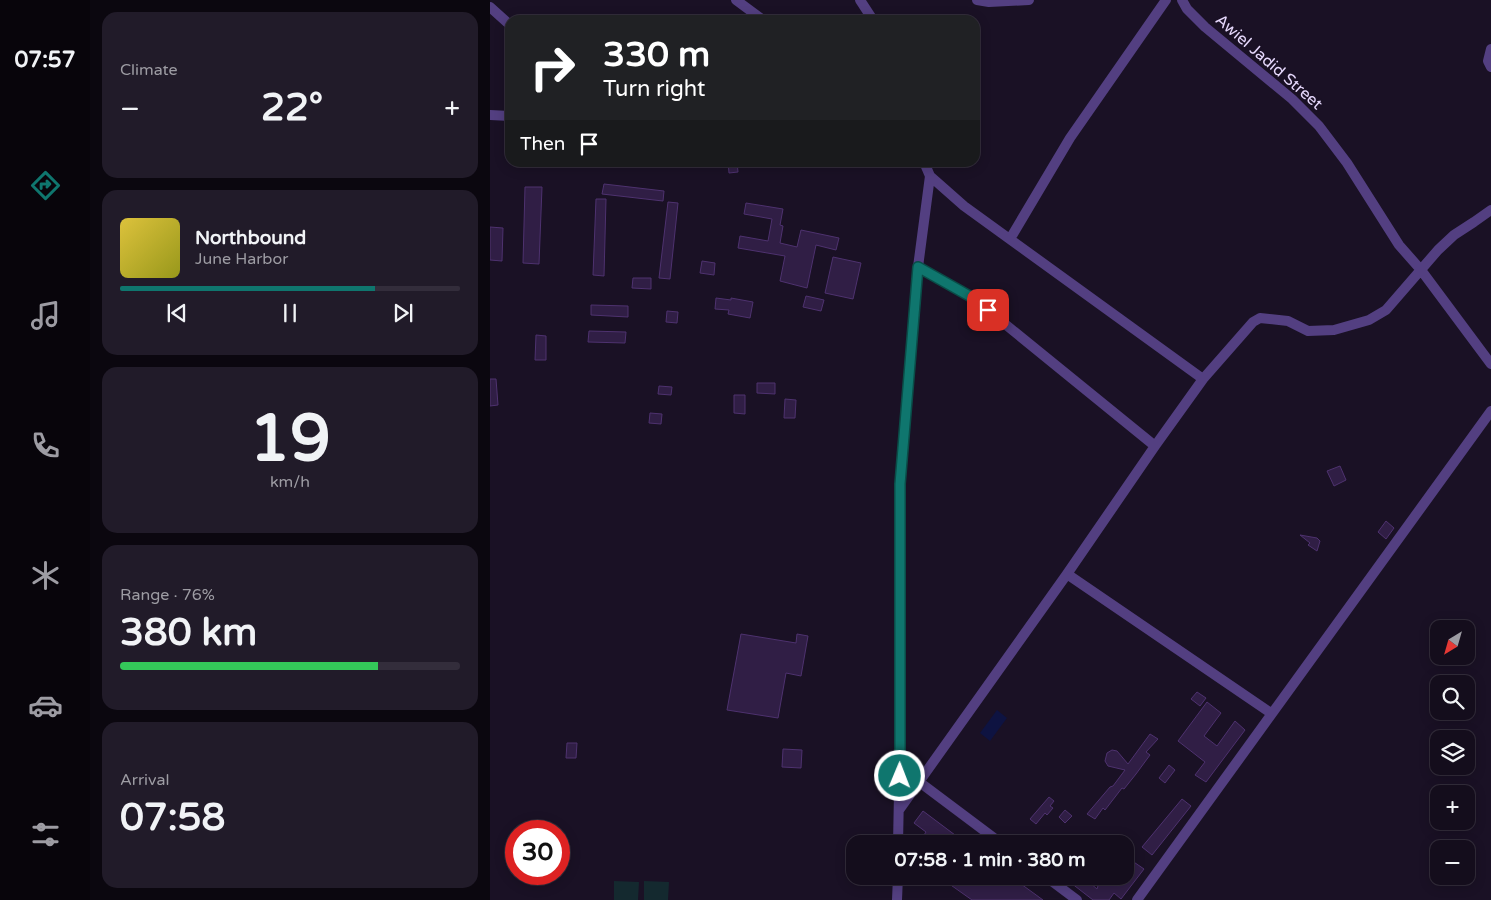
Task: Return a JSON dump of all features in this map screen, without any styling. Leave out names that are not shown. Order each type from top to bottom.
[{"type":"street","points":[[736,0],[756,15]]},
{"type":"street","points":[[860,0],[870,15]]},
{"type":"street","points":[[977,0],[989,2],[1029,0]]},
{"type":"street","points":[[1010,239],[1070,138],[1166,0]]},
{"type":"street","name":"Awiel Jadid Street","points":[[1182,0],[1187,9],[1205,27],[1292,98],[1319,126],[1347,163],[1399,244],[1421,270],[1491,364]]},
{"type":"street","points":[[490,6],[505,20]]},
{"type":"street","points":[[1491,49],[1488,61],[1491,67]]},
{"type":"street","points":[[490,115],[505,116]]},
{"type":"street","points":[[926,167],[930,176],[964,206],[1203,379]]},
{"type":"street","points":[[898,835],[900,484],[918,267],[930,176]]},
{"type":"street","points":[[899,810],[1067,574],[1154,446],[1203,379],[1253,322],[1258,319],[1288,321],[1308,331],[1346,328],[1369,320],[1386,310],[1454,235],[1491,210]]},
{"type":"street","points":[[918,267],[973,298],[1154,446]]},
{"type":"street","points":[[1137,900],[1491,411]]},
{"type":"street","points":[[1067,574],[1271,713]]},
{"type":"street","points":[[918,781],[990,835]]},
{"type":"street","points":[[897,900],[898,885]]},
{"type":"street","points":[[1057,885],[1077,900]]},
{"type":"shaded area","points":[[997,710],[1007,718],[990,741],[980,733]]},
{"type":"shaded area","points":[[614,881],[639,882],[638,900],[614,900]]},
{"type":"shaded area","points":[[644,881],[669,882],[668,900],[644,900]]},
{"type":"building","points":[[728,167],[738,167],[738,172],[729,173]]},
{"type":"building","points":[[604,184],[664,191],[663,201],[602,194]]},
{"type":"building","points":[[525,187],[542,187],[539,264],[523,263]]},
{"type":"building","points":[[596,199],[606,199],[604,276],[593,275]]},
{"type":"building","points":[[668,202],[678,203],[670,279],[659,278]]},
{"type":"building","points":[[746,203],[783,209],[780,225],[783,226],[780,243],[797,247],[801,230],[839,238],[836,250],[816,245],[807,288],[780,281],[785,256],[738,248],[740,236],[768,241],[772,219],[744,214]]},
{"type":"building","points":[[490,227],[503,228],[502,261],[490,260]]},
{"type":"building","points":[[833,257],[861,263],[853,299],[825,293]]},
{"type":"building","points":[[702,261],[715,263],[714,275],[700,273]]},
{"type":"building","points":[[633,278],[651,278],[651,289],[632,288]]},
{"type":"building","points":[[806,296],[824,300],[821,311],[803,307]]},
{"type":"building","points":[[716,298],[731,300],[731,298],[753,302],[750,318],[728,314],[729,310],[715,309]]},
{"type":"building","points":[[591,305],[628,306],[628,317],[591,315]]},
{"type":"building","points":[[667,311],[678,312],[677,323],[666,322]]},
{"type":"building","points":[[589,331],[626,332],[625,343],[588,342]]},
{"type":"building","points":[[536,335],[546,336],[546,360],[535,360]]},
{"type":"building","points":[[490,379],[496,379],[498,405],[490,406]]},
{"type":"building","points":[[757,383],[775,383],[775,394],[757,393]]},
{"type":"building","points":[[659,386],[672,387],[671,395],[658,394]]},
{"type":"building","points":[[734,395],[745,395],[745,414],[734,413]]},
{"type":"building","points":[[785,399],[796,400],[795,418],[784,418]]},
{"type":"building","points":[[650,413],[662,414],[661,424],[649,423]]},
{"type":"building","points":[[1340,466],[1346,480],[1334,486],[1327,471]]},
{"type":"building","points":[[1386,521],[1394,528],[1386,539],[1378,532]]},
{"type":"building","points":[[1300,535],[1317,538],[1320,541],[1317,551],[1308,545],[1310,543]]},
{"type":"building","points":[[741,634],[796,643],[797,634],[808,636],[801,676],[786,673],[778,718],[727,710]]},
{"type":"building","points":[[1197,692],[1206,698],[1200,706],[1191,699]]},
{"type":"building","points":[[1207,702],[1221,713],[1204,736],[1217,746],[1235,721],[1245,730],[1206,782],[1195,775],[1205,762],[1178,741]]},
{"type":"building","points":[[1150,734],[1158,739],[1146,752],[1150,755],[1136,774],[1095,819],[1087,814],[1125,770],[1108,766],[1105,761],[1107,753],[1112,750],[1117,751],[1128,764]]},
{"type":"building","points":[[567,743],[577,743],[576,758],[566,758]]},
{"type":"building","points":[[783,749],[802,750],[801,768],[782,767]]},
{"type":"building","points":[[1169,765],[1175,770],[1165,783],[1159,778]]},
{"type":"building","points":[[1049,797],[1054,801],[1050,806],[1053,808],[1047,815],[1045,813],[1036,824],[1030,819]]},
{"type":"building","points":[[1182,799],[1191,806],[1152,855],[1142,847]]},
{"type":"building","points":[[1065,810],[1072,816],[1065,823],[1059,817]]},
{"type":"building","points":[[923,811],[955,835],[924,835],[926,832],[914,823]]},
{"type":"building","points":[[1134,862],[1144,869],[1134,882]]},
{"type":"building","points":[[951,885],[1022,885],[1043,900],[972,900]]},
{"type":"building","points":[[1074,885],[1092,885],[1097,889],[1098,885],[1132,885],[1121,899],[1114,893],[1109,900],[1093,900]]},
{"type":"route","points":[[900,776],[900,484],[918,267],[973,298],[988,310]]}]
